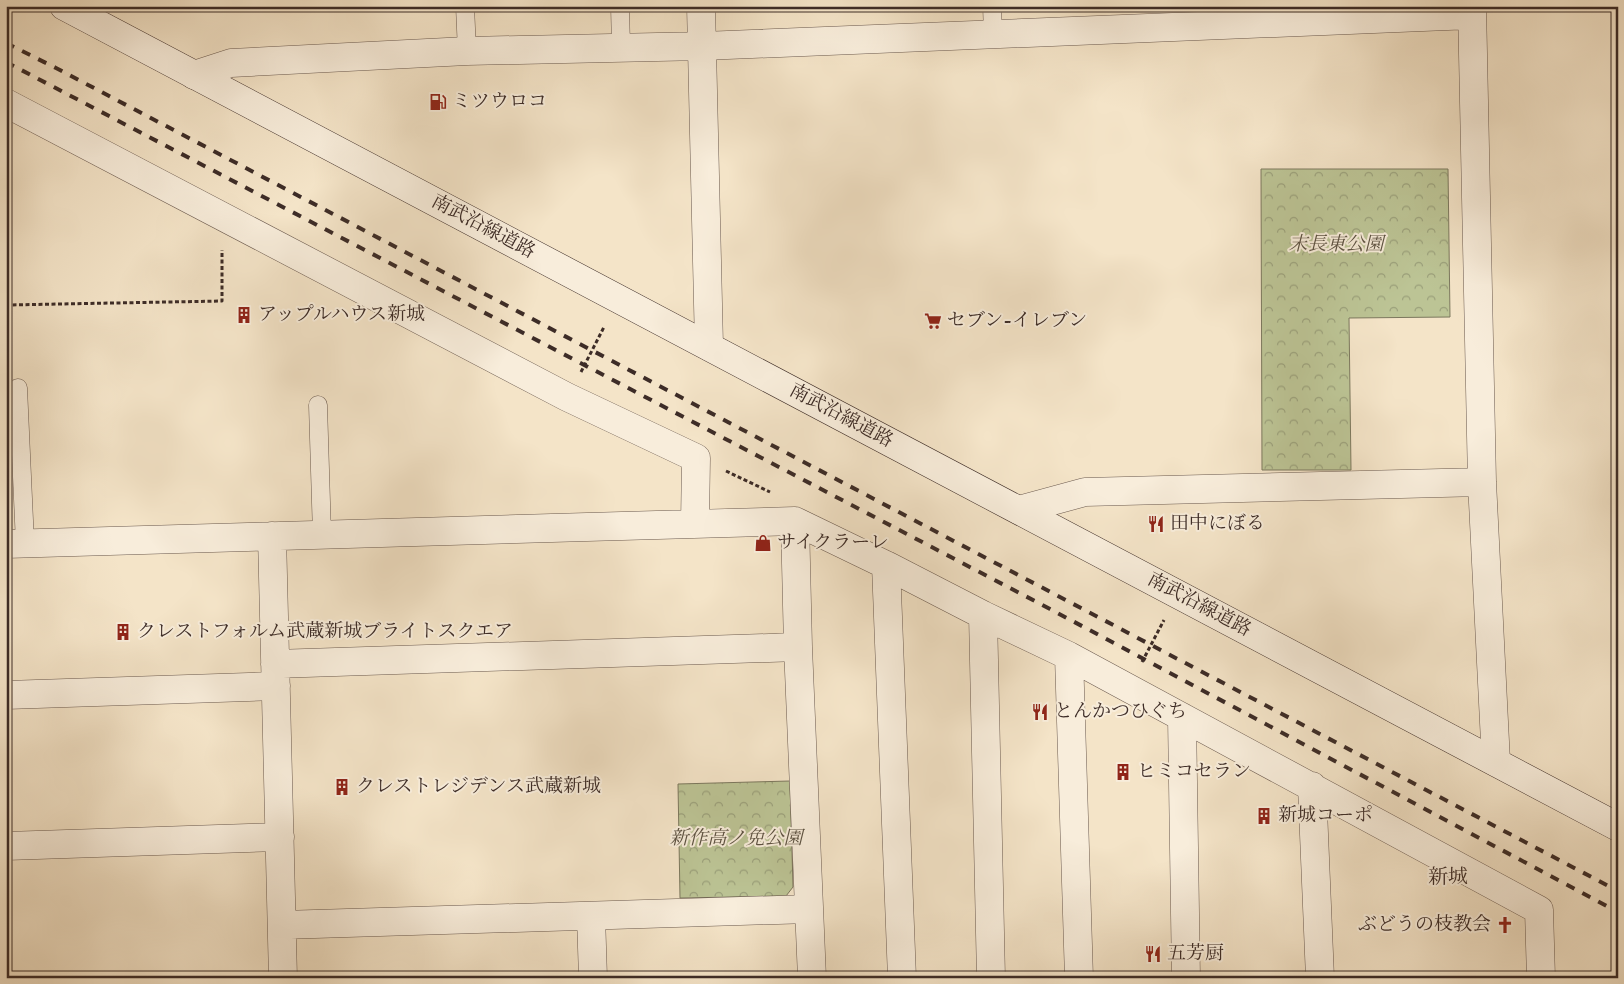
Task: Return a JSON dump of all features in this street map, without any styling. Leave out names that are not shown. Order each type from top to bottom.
[{"type":"street","name":"南武沿線道路","points":[[64,6],[1618,827]]},
{"type":"street","points":[[702,6],[709,346]]},
{"type":"street","points":[[194,75],[231,63],[467,51],[703,46],[993,34],[1472,10],[1482,482],[1496,762]]},
{"type":"street","points":[[6,103],[567,397],[696,458],[695,524]]},
{"type":"street","points":[[1019,510],[1085,492],[1482,482]]},
{"type":"street","points":[[16,544],[795,521],[1069,656],[1538,910],[1541,978]]},
{"type":"street","points":[[795,521],[798,647],[812,978]]},
{"type":"street","points":[[272,536],[283,978]]},
{"type":"street","points":[[886,565],[902,978]]},
{"type":"street","points":[[983,615],[991,978]]},
{"type":"street","points":[[6,695],[275,675],[798,647]]},
{"type":"street","points":[[1069,656],[1079,978]]},
{"type":"street","points":[[1182,716],[1186,978]]},
{"type":"street","points":[[1312,786],[1320,978]]},
{"type":"street","points":[[6,846],[280,837]]},
{"type":"street","points":[[282,925],[809,909]]},
{"type":"street","points":[[591,916],[593,978]]},
{"type":"lane","points":[[465,6],[467,51]]},
{"type":"lane","points":[[620,6],[621,48]]},
{"type":"lane","points":[[992,6],[993,34]]},
{"type":"lane","points":[[16,544],[18,388]]},
{"type":"lane","points":[[318,405],[322,535]]},
{"type":"path","points":[[6,305],[222,301],[222,217]]},
{"type":"path","points":[[567,397],[604,327]]},
{"type":"path","points":[[696,458],[795,503],[795,521]]},
{"type":"path","points":[[1129,688],[1164,620]]},
{"type":"green space","name":"末長東公園","points":[[1261,169],[1448,169],[1450,317],[1349,318],[1351,470],[1262,470]]},
{"type":"green space","name":"新作高ノ免公園","points":[[790,781],[793,887],[786,896],[680,898],[678,784]]},
{"type":"railway","points":[[6,43],[1618,891]]},
{"type":"railway","points":[[6,62],[1050,609],[1618,912]]},
{"type":"place","name":"ミツウロコ","points":[[438,102]]},
{"type":"place","name":"アップルハウス新城","points":[[244,315]]},
{"type":"place","name":"セブン-イレブン","points":[[933,321]]},
{"type":"place","name":"田中にぼる","points":[[1156,524]]},
{"type":"place","name":"サイクラーレ","points":[[763,543]]},
{"type":"place","name":"クレストフォルム武蔵新城ブライトスクエア","points":[[123,632]]},
{"type":"place","name":"とんかつひぐち","points":[[1040,712]]},
{"type":"place","name":"ヒミコセラン","points":[[1123,772]]},
{"type":"place","name":"クレストレジデンス武蔵新城","points":[[342,787]]},
{"type":"place","name":"新城コーポ","points":[[1264,816]]},
{"type":"place","name":"ぶどうの枝教会","points":[[1505,925]]},
{"type":"place","name":"五芳厨","points":[[1153,954]]},
{"type":"district","name":"新城","points":[[1448,877]]}]
